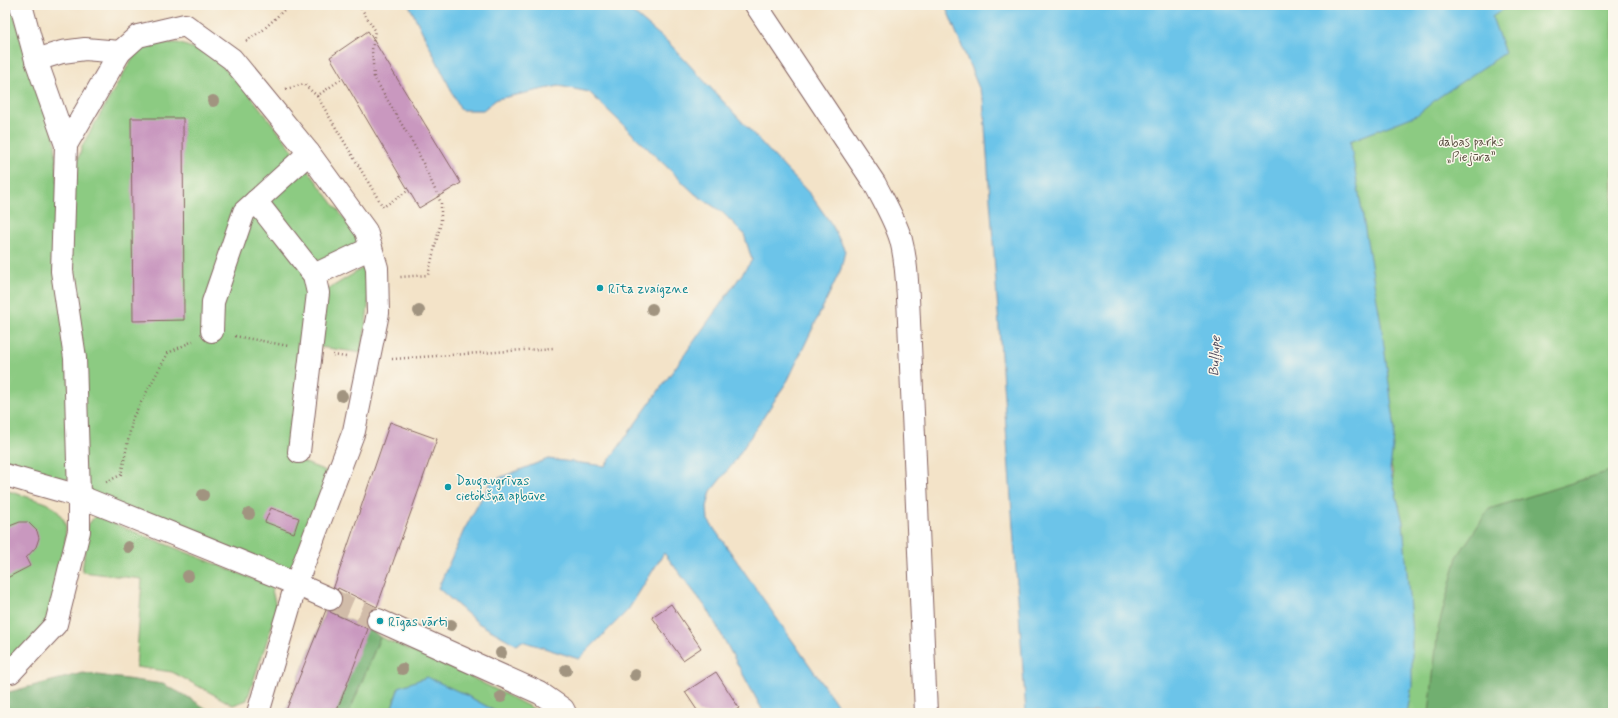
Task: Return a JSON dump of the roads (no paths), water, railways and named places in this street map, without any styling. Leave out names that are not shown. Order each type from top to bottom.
[{"type":"lane","points":[[5,673],[11,672],[56,624],[79,531],[75,358],[62,271],[66,145],[36,60],[21,5]]},
{"type":"lane","points":[[756,5],[875,184],[891,214],[900,238],[906,263],[908,298],[926,713]]},
{"type":"lane","points":[[66,145],[120,52],[138,36],[185,25],[232,59],[309,153],[366,231],[377,268],[378,313],[354,431],[296,584],[258,713]]},
{"type":"lane","points":[[36,60],[62,52],[85,49],[120,52]]},
{"type":"lane","points":[[212,331],[213,302],[244,212],[309,153]]},
{"type":"lane","points":[[256,201],[314,276],[318,293],[299,452]]},
{"type":"lane","points":[[314,276],[371,248]]},
{"type":"lane","points":[[5,475],[79,496],[330,599]]},
{"type":"lane","points":[[378,620],[540,693],[564,709],[565,713]]},
{"type":"water","points":[[409,5],[624,5],[669,43],[810,194],[832,225],[845,251],[841,269],[788,380],[732,465],[711,491],[707,507],[708,520],[843,713],[764,713],[708,610],[664,553],[628,610],[579,659],[522,641],[517,645],[478,623],[438,588],[464,530],[491,481],[548,459],[605,466],[752,260],[744,234],[722,212],[695,194],[589,92],[559,86],[497,99],[483,110],[461,110]]},
{"type":"water","name":"Buļļupe","points":[[945,5],[1509,5],[1492,17],[1505,53],[1439,97],[1417,115],[1350,141],[1381,323],[1395,429],[1390,469],[1403,522],[1412,633],[1412,686],[1407,713],[1026,713],[983,98]]},
{"type":"water","points":[[427,677],[464,694],[499,713],[390,713],[399,687]]},
{"type":"tunnel","points":[[330,599],[378,620]]},
{"type":"place","name":"Rīta zvaigzne","points":[[600,288]]},
{"type":"place","name":"Daugavgrīvas cietokšņa apbūve","points":[[448,487]]},
{"type":"place","name":"Rīgas vārti","points":[[380,621]]},
{"type":"park label","name":"dabas parks „Piejūra”","points":[[1471,148]]}]
